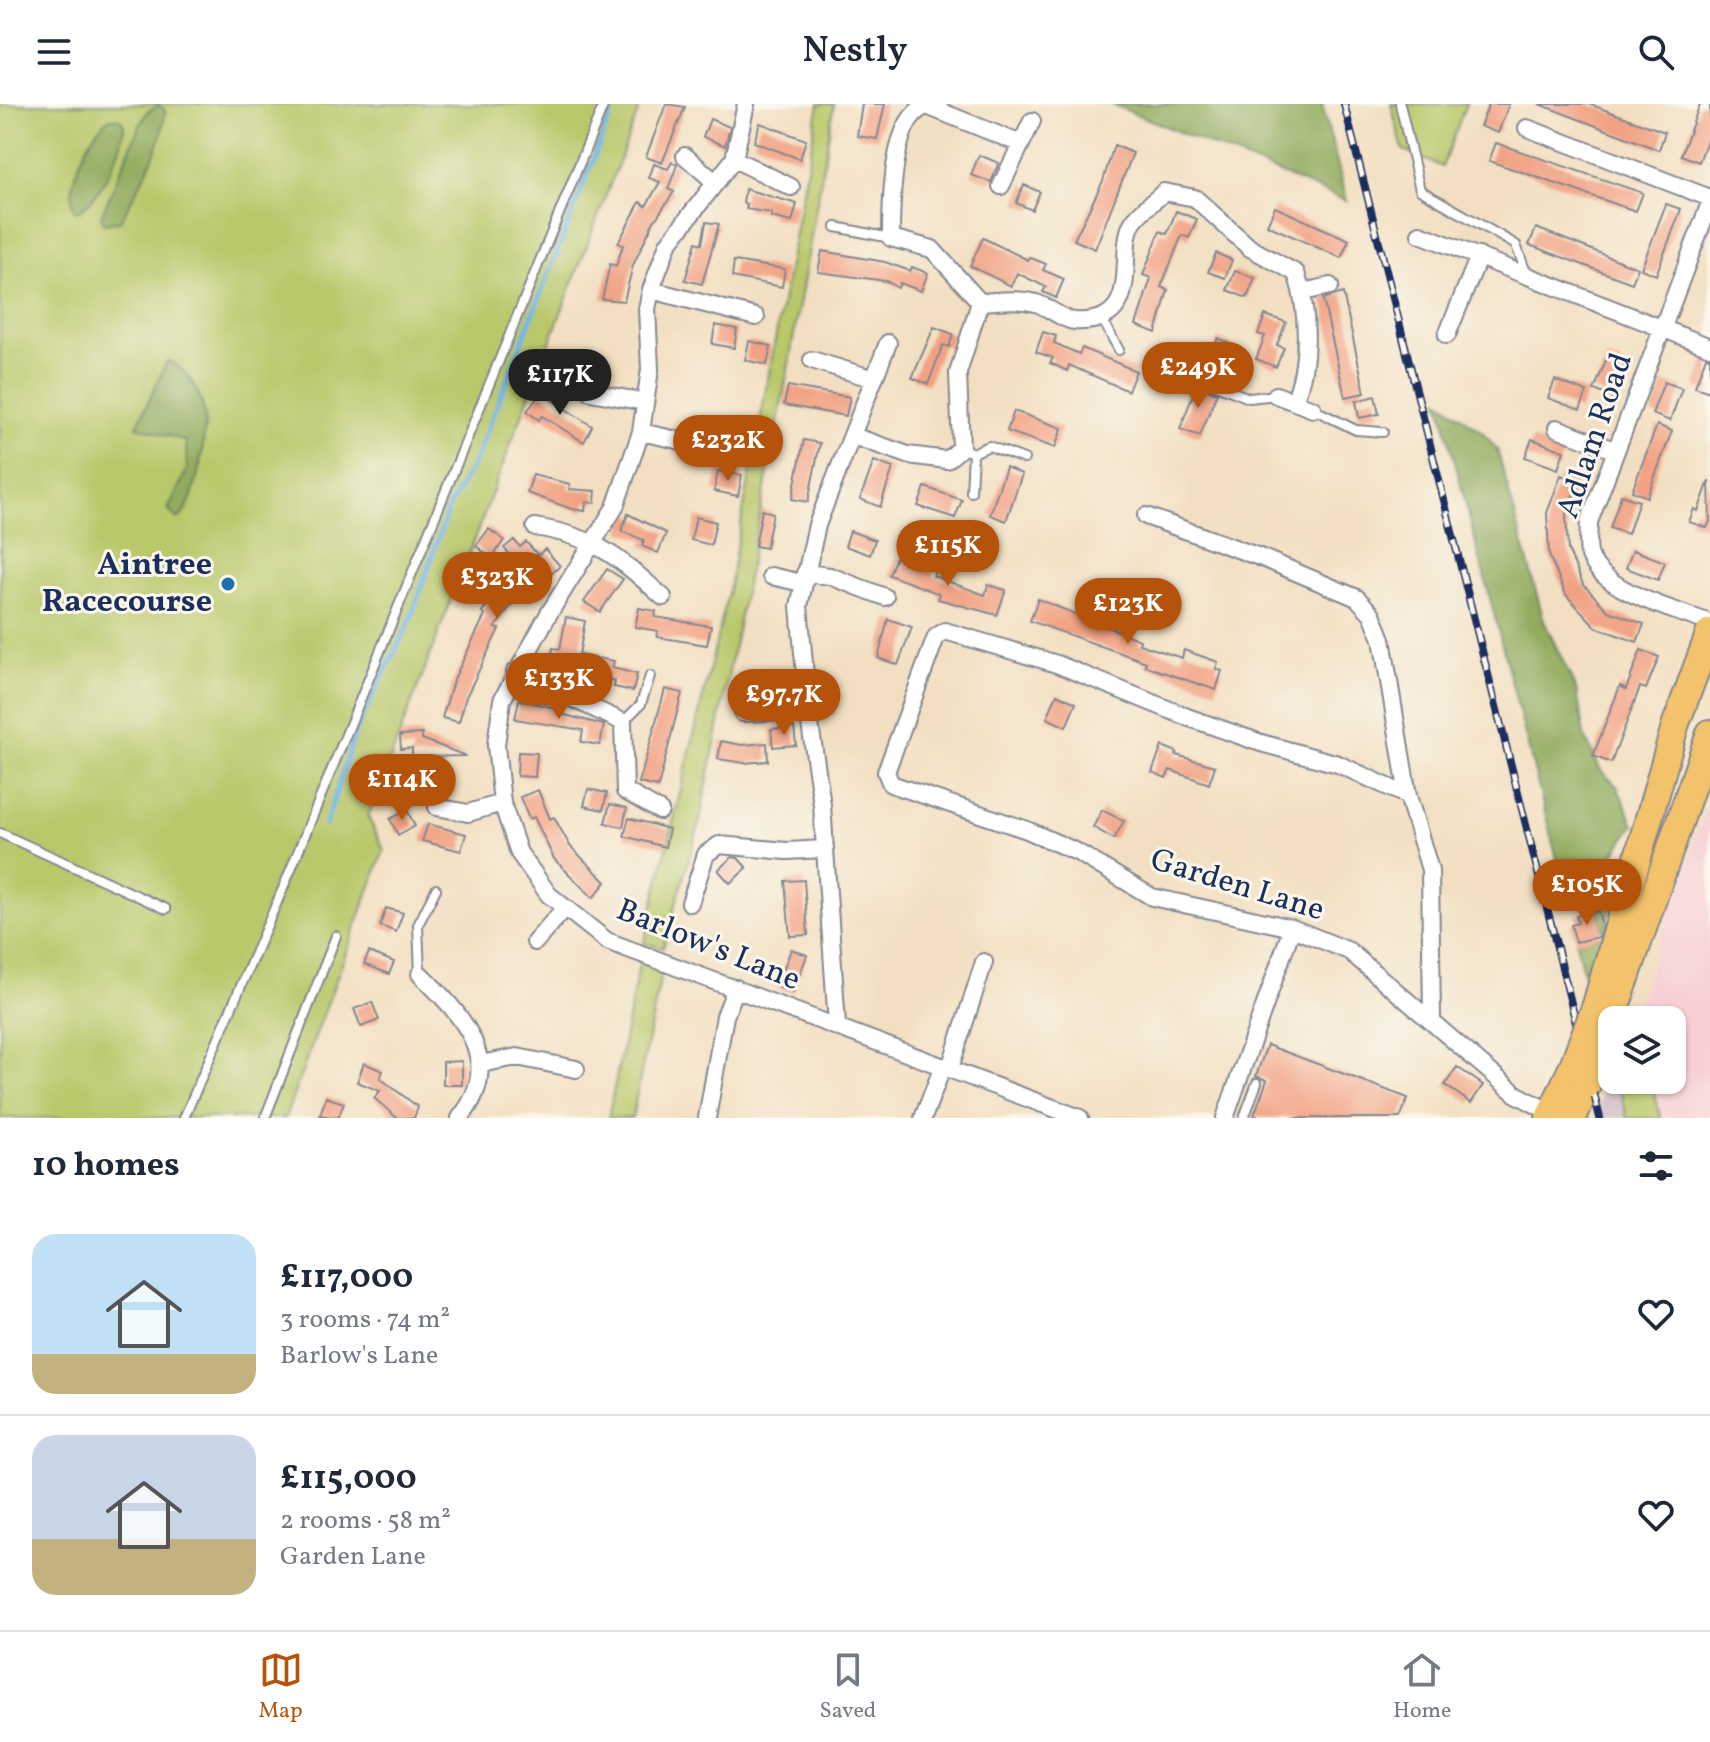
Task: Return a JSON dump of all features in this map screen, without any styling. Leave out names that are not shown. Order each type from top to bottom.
[{"type":"main road","points":[[1606,1006],[1698,733],[1710,632]]},
{"type":"main road","points":[[1606,1006],[1698,733]]},
{"type":"main road","points":[[1558,1116],[1579,1076],[1598,1027]]},
{"type":"street","name":"Barlow's Lane","points":[[746,104],[734,159],[668,244],[651,290],[647,309],[650,369],[641,432],[615,507],[515,672],[502,700],[496,745],[502,803],[519,853],[549,895],[607,941],[1077,1117]]},
{"type":"street","points":[[980,302],[932,249],[891,238],[891,187],[908,118],[915,106],[927,106],[1021,144]]},
{"type":"street","points":[[1001,186],[1032,121]]},
{"type":"street","points":[[1527,128],[1710,201]]},
{"type":"street","points":[[685,156],[715,182]]},
{"type":"street","points":[[734,159],[791,187]]},
{"type":"street","points":[[980,302],[1012,300],[1037,303],[1073,321],[1101,317],[1117,304],[1127,282],[1132,223],[1164,192],[1195,198],[1250,248],[1296,273],[1303,292],[1303,326],[1308,351],[1294,401]]},
{"type":"street","name":"Adlam Road","points":[[1710,201],[1589,522],[1589,553],[1602,576],[1624,590],[1710,623]]},
{"type":"street","points":[[1420,234],[1710,347]]},
{"type":"street","points":[[1447,335],[1479,256]]},
{"type":"street","points":[[1303,292],[1330,286]]},
{"type":"street","points":[[651,290],[756,317]]},
{"type":"street","points":[[853,436],[908,455],[947,460],[967,451],[958,373],[980,302]]},
{"type":"street","name":"Barlow's Lane","points":[[837,1025],[824,849],[799,606],[817,525],[888,343]]},
{"type":"street","points":[[812,360],[874,379]]},
{"type":"street","points":[[591,392],[644,402]]},
{"type":"street","points":[[1276,395],[1313,409]]},
{"type":"street","points":[[1557,428],[1616,451]]},
{"type":"street","points":[[641,432],[722,450]]},
{"type":"street","points":[[1146,516],[1265,559],[1357,598],[1372,614],[1382,639],[1408,796],[1430,870],[1432,1020]]},
{"type":"street","points":[[535,527],[562,531],[613,552],[663,597]]},
{"type":"street","points":[[771,576],[830,576],[885,597]]},
{"type":"street","name":"Garden Lane","points":[[1408,796],[1338,764],[1217,728],[1057,664],[945,631],[936,637],[886,772],[891,784],[1027,830],[1077,852],[1152,897],[1292,928],[1349,951],[1516,1094],[1558,1116]]},
{"type":"street","points":[[515,672],[623,722],[625,791],[660,811]]},
{"type":"street","points":[[743,713],[808,710]]},
{"type":"street","points":[[437,807],[468,813],[502,803]]},
{"type":"street","name":"Barlow's Lane","points":[[690,903],[706,854],[719,845],[787,851],[824,849]]},
{"type":"street","points":[[535,942],[565,908]]},
{"type":"street","points":[[1225,1118],[1292,928]]},
{"type":"street","points":[[923,1118],[946,1067],[984,962]]},
{"type":"street","points":[[420,974],[450,1003],[473,1037],[480,1064],[479,1088],[460,1118]]},
{"type":"street","points":[[707,1118],[725,1016],[736,988]]},
{"type":"street","points":[[480,1064],[517,1057],[576,1069]]},
{"type":"lane","points":[[184,1118],[273,915],[604,104]]},
{"type":"lane","points":[[1400,104],[1420,190],[1516,245],[1527,275]]},
{"type":"lane","points":[[836,227],[891,238]]},
{"type":"lane","points":[[1101,317],[1119,350]]},
{"type":"lane","points":[[1216,385],[1249,398],[1276,395]]},
{"type":"lane","points":[[1313,409],[1356,430],[1383,432]]},
{"type":"lane","points":[[971,492],[967,451],[989,446],[1024,459]]},
{"type":"lane","points":[[623,722],[641,704],[650,676]]},
{"type":"lane","points":[[0,833],[166,909]]},
{"type":"lane","points":[[420,974],[418,925],[436,889]]},
{"type":"lane","points":[[265,1118],[336,936]]},
{"type":"lane","points":[[1244,1118],[1257,1083]]},
{"type":"shaded area","points":[[1710,797],[1710,1118],[1661,1118],[1655,1094],[1686,1094],[1686,1006],[1637,1006]]},
{"type":"shaded area","points":[[1603,1094],[1621,1094],[1627,1118],[1599,1118],[1597,1110]]},
{"type":"green space","name":"Aintree Racecourse","points":[[0,104],[641,104],[368,817],[384,850],[285,1118],[0,1118]]},
{"type":"green space","points":[[819,104],[834,104],[787,375],[699,825],[663,948],[644,943],[728,593]]},
{"type":"green space","points":[[1111,104],[1322,104],[1347,201]]},
{"type":"green space","points":[[1391,104],[1466,104],[1442,167],[1403,150]]},
{"type":"green space","points":[[159,106],[165,110],[163,125],[148,167],[120,221],[104,224],[101,217],[140,125],[148,111]]},
{"type":"green space","points":[[110,118],[120,119],[124,125],[115,161],[93,198],[76,212],[72,190],[80,162],[94,135]]},
{"type":"green space","points":[[171,361],[188,377],[196,390],[205,422],[195,486],[190,501],[178,519],[168,510],[187,470],[186,441],[137,426],[167,362]]},
{"type":"green space","points":[[1439,400],[1481,431],[1497,449],[1544,621],[1577,691],[1584,735],[1601,771],[1617,786],[1634,825],[1612,856],[1597,858],[1588,866],[1586,892],[1567,898]]},
{"type":"green space","points":[[1616,864],[1621,872],[1604,935],[1598,911]]},
{"type":"green space","points":[[1604,935],[1583,973],[1576,942]]},
{"type":"green space","points":[[640,960],[662,969],[632,1118],[608,1118]]},
{"type":"green space","points":[[1621,1094],[1655,1094],[1661,1118],[1627,1118]]},
{"type":"building","points":[[666,104],[685,107],[662,163],[646,157]]},
{"type":"building","points":[[862,104],[885,104],[877,139],[857,136]]},
{"type":"building","points":[[1489,104],[1509,104],[1498,133],[1480,126]]},
{"type":"building","points":[[1539,104],[1589,104],[1665,132],[1659,150]]},
{"type":"building","points":[[1700,104],[1710,104],[1710,132],[1699,162],[1681,155]]},
{"type":"building","points":[[710,119],[730,127],[725,146],[703,137]]},
{"type":"building","points":[[760,123],[806,140],[800,159],[754,142]]},
{"type":"building","points":[[1496,143],[1643,193],[1636,211],[1489,161]]},
{"type":"building","points":[[1114,145],[1133,153],[1095,249],[1074,240],[1103,181]]},
{"type":"building","points":[[979,155],[999,163],[991,182],[971,175]]},
{"type":"building","points":[[672,162],[677,165],[668,189],[674,192],[653,223],[633,265],[624,301],[602,299],[610,264],[616,266],[623,245],[618,243],[640,202],[646,206],[660,182],[649,178],[654,164],[668,169]]},
{"type":"building","points":[[1024,185],[1040,192],[1032,210],[1016,203]]},
{"type":"building","points":[[745,189],[797,204],[792,222],[771,217],[772,213],[746,209],[747,204],[743,203]]},
{"type":"building","points":[[1666,204],[1681,209],[1656,275],[1641,269]]},
{"type":"building","points":[[1275,207],[1349,240],[1341,258],[1267,225]]},
{"type":"building","points":[[1176,211],[1197,219],[1189,238],[1182,235],[1161,287],[1168,290],[1156,333],[1136,325],[1151,278],[1143,275],[1160,231],[1167,234]]},
{"type":"building","points":[[706,222],[719,224],[702,284],[685,280],[696,242],[702,244]]},
{"type":"building","points":[[1536,228],[1638,268],[1632,283],[1529,245]]},
{"type":"building","points":[[983,238],[1028,260],[1029,257],[1046,264],[1043,270],[1064,279],[1056,298],[1043,292],[1046,287],[1017,273],[1011,286],[970,266]]},
{"type":"building","points":[[822,251],[885,262],[910,271],[912,267],[928,273],[921,291],[900,283],[898,288],[886,281],[818,272]]},
{"type":"building","points":[[1216,253],[1232,260],[1225,278],[1208,272]]},
{"type":"building","points":[[734,261],[785,269],[782,287],[732,277]]},
{"type":"building","points":[[1235,271],[1255,278],[1247,298],[1227,290]]},
{"type":"building","points":[[1343,293],[1365,393],[1345,397],[1323,299]]},
{"type":"building","points":[[1265,315],[1286,322],[1277,345],[1284,348],[1276,367],[1256,359],[1265,336],[1258,334]]},
{"type":"building","points":[[715,325],[737,329],[734,348],[712,344]]},
{"type":"building","points":[[934,327],[953,334],[949,347],[943,345],[928,384],[912,378]]},
{"type":"building","points":[[1043,332],[1056,336],[1054,343],[1079,354],[1082,348],[1136,371],[1128,391],[1069,365],[1067,371],[1050,363],[1053,358],[1036,352]]},
{"type":"building","points":[[1218,338],[1234,346],[1226,364],[1210,357]]},
{"type":"building","points":[[749,341],[771,346],[767,365],[745,360]]},
{"type":"building","points":[[1706,357],[1710,358],[1710,392],[1695,387]]},
{"type":"building","points":[[1607,358],[1624,364],[1612,397],[1594,390]]},
{"type":"building","points":[[1555,380],[1587,392],[1580,410],[1548,398]]},
{"type":"building","points":[[1664,382],[1682,388],[1670,421],[1652,414]]},
{"type":"building","points":[[1197,384],[1217,393],[1200,436],[1180,429]]},
{"type":"building","points":[[788,386],[850,397],[846,416],[784,405]]},
{"type":"building","points":[[541,393],[592,426],[584,442],[542,416],[539,420],[527,411]]},
{"type":"building","points":[[1375,396],[1379,414],[1359,418],[1356,401]]},
{"type":"building","points":[[1014,411],[1062,428],[1055,448],[1007,431]]},
{"type":"building","points":[[1657,425],[1672,431],[1647,497],[1632,491]]},
{"type":"building","points":[[1532,439],[1564,451],[1558,469],[1525,457]]},
{"type":"building","points":[[804,440],[820,443],[808,502],[792,499]]},
{"type":"building","points":[[874,461],[893,468],[880,507],[860,499]]},
{"type":"building","points":[[1006,467],[1022,474],[1006,521],[990,515]]},
{"type":"building","points":[[718,471],[742,475],[738,496],[714,491]]},
{"type":"building","points":[[533,475],[570,484],[569,489],[596,491],[595,503],[586,502],[585,511],[527,493]]},
{"type":"building","points":[[1561,475],[1578,482],[1566,514],[1568,550],[1583,584],[1608,611],[1644,624],[1637,642],[1597,628],[1566,595],[1549,555],[1547,513]]},
{"type":"building","points":[[1709,481],[1710,521],[1707,528],[1689,522],[1694,509],[1698,511]]},
{"type":"building","points":[[925,487],[962,500],[955,518],[918,506]]},
{"type":"building","points":[[1621,495],[1639,501],[1628,534],[1610,528]]},
{"type":"building","points":[[762,510],[773,513],[766,548],[755,546]]},
{"type":"building","points":[[628,514],[666,533],[658,553],[642,546],[644,540],[621,531]]},
{"type":"building","points":[[696,517],[716,522],[711,545],[691,540]]},
{"type":"building","points":[[489,529],[504,540],[492,558],[476,546]]},
{"type":"building","points":[[850,531],[875,540],[870,555],[845,546]]},
{"type":"building","points":[[514,540],[520,547],[526,542],[538,555],[545,549],[560,566],[548,577],[543,571],[529,591],[520,599],[517,597],[495,628],[499,629],[466,697],[459,722],[442,718],[453,681],[485,615],[482,612],[518,563],[504,548]]},
{"type":"building","points":[[1633,550],[1665,562],[1658,580],[1626,568]]},
{"type":"building","points":[[896,557],[935,571],[933,576],[985,595],[988,585],[1006,590],[997,615],[938,599],[940,594],[889,575]]},
{"type":"building","points":[[607,569],[623,579],[600,612],[584,602]]},
{"type":"building","points":[[1038,599],[1140,640],[1139,644],[1182,658],[1184,650],[1218,662],[1216,669],[1222,671],[1216,690],[1030,621]]},
{"type":"building","points":[[639,608],[656,611],[655,617],[711,626],[707,645],[657,637],[658,631],[635,627]]},
{"type":"building","points":[[566,617],[585,621],[579,655],[614,661],[612,668],[637,674],[633,691],[614,687],[615,681],[589,673],[549,668],[553,648],[560,649]]},
{"type":"building","points":[[888,619],[912,627],[898,665],[878,658]]},
{"type":"building","points":[[1641,650],[1659,657],[1646,689],[1640,687],[1611,763],[1593,756],[1620,686],[1626,689]]},
{"type":"building","points":[[665,689],[682,693],[658,787],[639,783]]},
{"type":"building","points":[[1057,694],[1076,703],[1066,727],[1047,718]]},
{"type":"building","points":[[519,700],[561,709],[561,714],[604,725],[600,745],[581,742],[583,730],[515,719]]},
{"type":"building","points":[[794,727],[796,745],[773,747],[771,729]]},
{"type":"building","points":[[422,734],[422,739],[466,756],[412,757],[412,748],[401,749],[400,735]]},
{"type":"building","points":[[721,741],[742,745],[767,743],[768,761],[744,763],[718,759]]},
{"type":"building","points":[[1162,746],[1177,752],[1176,755],[1215,766],[1209,784],[1170,770],[1166,778],[1152,772]]},
{"type":"building","points":[[518,752],[537,753],[535,777],[517,776]]},
{"type":"building","points":[[588,789],[607,793],[603,810],[584,806]]},
{"type":"building","points":[[538,790],[550,819],[554,817],[570,846],[606,882],[593,898],[554,859],[534,817],[529,819],[520,797]]},
{"type":"building","points":[[610,804],[627,808],[623,827],[605,823]]},
{"type":"building","points":[[407,810],[415,826],[398,835],[390,819]]},
{"type":"building","points":[[1102,810],[1124,821],[1114,839],[1093,827]]},
{"type":"building","points":[[629,818],[669,829],[665,847],[624,836]]},
{"type":"building","points":[[428,824],[466,834],[461,851],[422,841]]},
{"type":"building","points":[[732,857],[738,858],[747,868],[730,883],[718,870]]},
{"type":"building","points":[[804,880],[808,935],[790,936],[785,881]]},
{"type":"building","points":[[386,908],[403,913],[396,932],[380,926]]},
{"type":"building","points":[[1598,911],[1602,926],[1599,937],[1576,942],[1571,925],[1578,923],[1576,916]]},
{"type":"building","points":[[791,949],[807,955],[793,993],[777,987]]},
{"type":"building","points":[[369,952],[394,962],[389,974],[364,964]]},
{"type":"building","points":[[372,1002],[379,1020],[361,1027],[354,1009]]},
{"type":"building","points":[[1267,1045],[1408,1098],[1400,1118],[1262,1118],[1254,1115],[1267,1080],[1256,1076]]},
{"type":"building","points":[[462,1061],[462,1085],[443,1085],[443,1062]]},
{"type":"building","points":[[364,1063],[383,1071],[380,1078],[418,1107],[414,1118],[397,1118],[374,1098],[380,1091],[357,1082]]},
{"type":"building","points":[[1457,1067],[1483,1085],[1471,1103],[1445,1085]]},
{"type":"building","points":[[326,1097],[344,1103],[338,1118],[320,1115]]},
{"type":"waterway","points":[[325,826],[356,730],[410,621],[449,506],[476,459],[615,104]]},
{"type":"railway","points":[[1344,104],[1600,1118]]},
{"type":"place","name":"Aintree Racecourse","points":[[228,584]]}]
